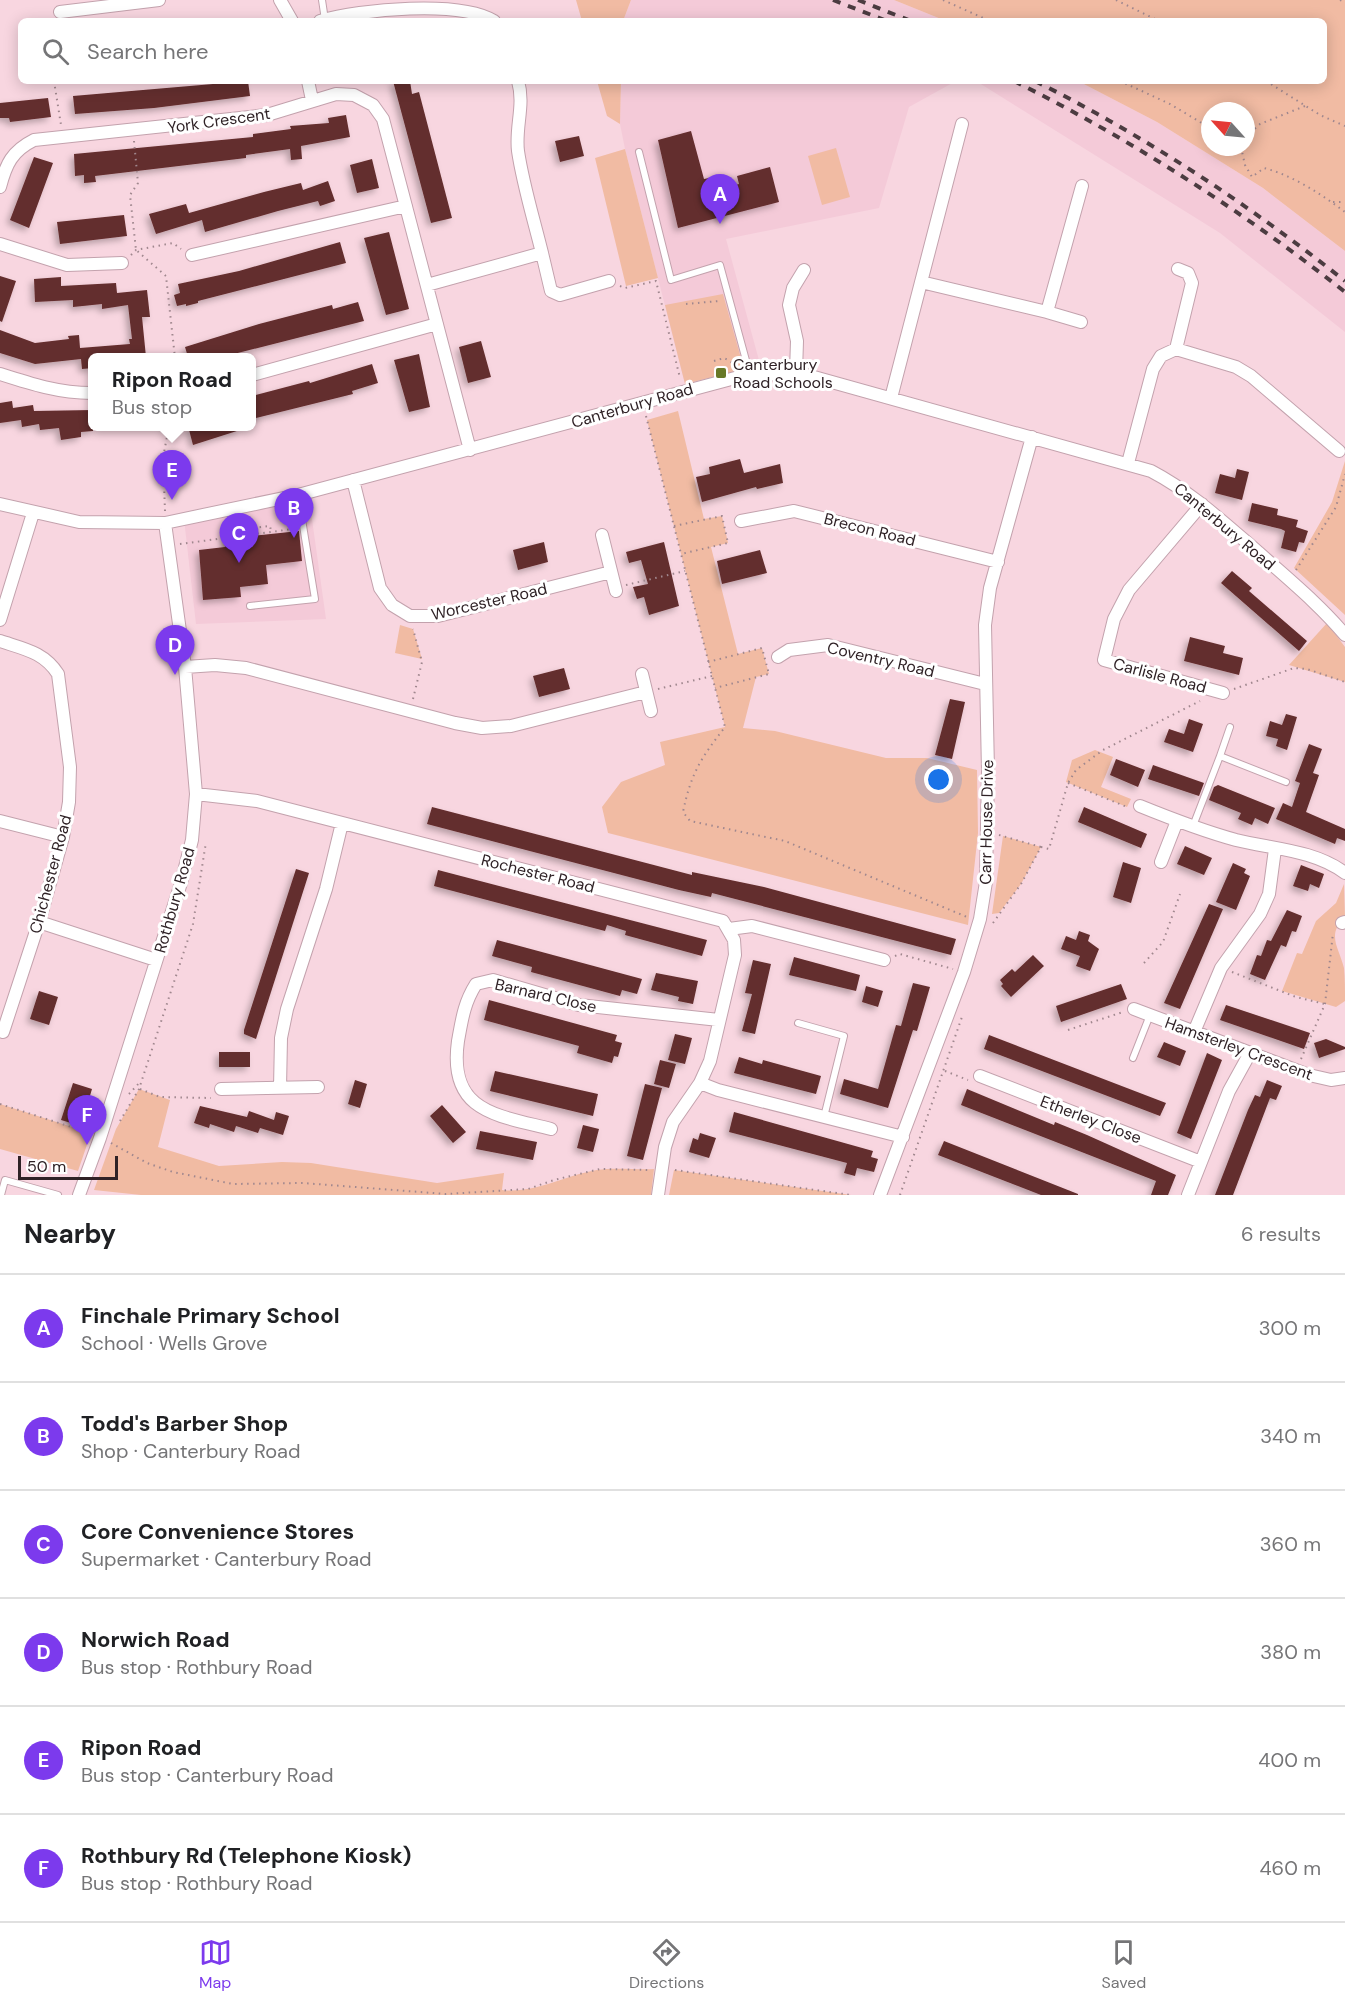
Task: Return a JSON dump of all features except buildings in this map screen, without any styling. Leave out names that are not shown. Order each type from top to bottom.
[{"type":"street","points":[[60,12],[159,0]]},
{"type":"street","points":[[280,0],[290,18]]},
{"type":"street","points":[[330,18],[376,7],[411,4],[471,9],[488,18]]},
{"type":"street","points":[[309,84],[312,100]]},
{"type":"street","points":[[518,84],[521,109],[517,133],[518,153],[551,291],[560,295],[609,281]]},
{"type":"street","name":"York Crescent","points":[[0,187],[5,165],[18,148],[34,140],[267,115],[336,94],[354,95],[373,105],[383,119],[470,450]]},
{"type":"street","points":[[891,398],[962,124]]},
{"type":"street","points":[[1047,312],[1082,186]]},
{"type":"street","points":[[192,255],[406,206]]},
{"type":"street","points":[[0,244],[67,265],[122,263]]},
{"type":"street","points":[[427,285],[542,253]]},
{"type":"street","points":[[1176,349],[1192,283],[1188,273],[1178,269]]},
{"type":"street","points":[[796,372],[797,340],[789,305],[793,288],[804,270]]},
{"type":"street","points":[[921,282],[1082,322]]},
{"type":"street","points":[[256,374],[437,324]]},
{"type":"street","points":[[1128,463],[1152,369],[1161,357],[1176,349],[1236,367],[1251,376],[1339,451]]},
{"type":"street","name":"Canterbury Road","points":[[0,504],[79,522],[165,523],[298,495],[470,450],[744,372],[796,372],[1128,463],[1181,486],[1329,615],[1345,635]]},
{"type":"street","points":[[0,374],[44,388],[69,393],[88,393]]},
{"type":"street","name":"Carr House Drive","points":[[880,1195],[964,972],[980,919],[986,882],[987,831],[985,626],[998,562],[1032,437]]},
{"type":"street","name":"Worcester Road","points":[[353,480],[380,588],[392,605],[410,615],[438,616],[611,572]]},
{"type":"street","name":"Carlisle Road","points":[[1202,504],[1129,590],[1114,619],[1104,660],[1223,693]]},
{"type":"street","name":"Brecon Road","points":[[741,521],[794,511],[998,562]]},
{"type":"street","points":[[0,620],[33,513]]},
{"type":"street","name":"Rothbury Road","points":[[79,1195],[100,1138],[181,883],[192,840],[196,794],[185,667],[165,523]]},
{"type":"street","points":[[602,535],[615,589]]},
{"type":"street","name":"Chichester Road","points":[[0,641],[38,653],[50,662],[58,674],[70,767],[69,802],[63,837],[39,922],[3,1032]]},
{"type":"street","name":"Coventry Road","points":[[778,657],[789,650],[828,645],[985,684]]},
{"type":"street","points":[[185,667],[215,665],[246,668],[482,728],[511,726],[646,692]]},
{"type":"street","points":[[642,674],[651,711]]},
{"type":"street","name":"Rochester Road","points":[[196,794],[257,801],[712,917],[723,921],[729,929]]},
{"type":"street","points":[[1140,806],[1193,827],[1275,849],[1303,853],[1324,860],[1345,873]]},
{"type":"street","points":[[0,821],[63,837]]},
{"type":"street","points":[[1161,862],[1177,821]]},
{"type":"street","points":[[280,1088],[281,1038],[287,1009],[326,889],[342,823]]},
{"type":"street","points":[[1194,1032],[1221,968],[1260,914],[1269,894],[1275,849]]},
{"type":"street","points":[[39,922],[156,960]]},
{"type":"street","points":[[658,1195],[665,1147],[673,1122],[700,1083],[710,1061],[735,955],[734,940],[729,929],[752,926],[884,960]]},
{"type":"street","name":"Barnard Close","points":[[551,1129],[496,1115],[474,1103],[459,1085],[456,1060],[464,1001],[476,984],[493,980],[579,1005],[719,1020]]},
{"type":"street","name":"Hamsterley Crescent","points":[[1134,1009],[1309,1076],[1331,1080],[1345,1078]]},
{"type":"street","points":[[1188,1195],[1229,1091],[1250,1053]]},
{"type":"street","name":"Etherley Close","points":[[980,1076],[1202,1162]]},
{"type":"street","points":[[700,1083],[903,1137]]},
{"type":"street","points":[[221,1089],[318,1087]]},
{"type":"lane","points":[[322,0],[322,18]]},
{"type":"lane","points":[[639,152],[671,279],[720,265],[744,372]]},
{"type":"lane","points":[[250,606],[315,599],[298,495]]},
{"type":"lane","points":[[1193,827],[1230,727]]},
{"type":"lane","points":[[1220,756],[1286,782]]},
{"type":"lane","points":[[1133,1058],[1150,1015]]},
{"type":"lane","points":[[798,1023],[844,1036],[824,1117]]},
{"type":"lane","points":[[1,1195],[5,1180],[58,1195]]},
{"type":"path","points":[[943,0],[983,18]]},
{"type":"path","points":[[1116,0],[1153,18]]},
{"type":"path","points":[[1340,0],[1345,2]]},
{"type":"path","points":[[54,84],[63,137]]},
{"type":"path","points":[[1127,84],[1170,104],[1201,123]]},
{"type":"path","points":[[1271,84],[1305,106],[1345,126]]},
{"type":"path","points":[[1255,129],[1260,124],[1305,106]]},
{"type":"path","points":[[133,131],[138,183],[130,195],[136,250],[166,276],[175,353]]},
{"type":"path","points":[[1243,156],[1252,177],[1264,168],[1274,171],[1332,202],[1345,212]]},
{"type":"path","points":[[1332,202],[1345,202]]},
{"type":"path","points":[[122,263],[136,250],[173,243],[192,255]]},
{"type":"path","points":[[609,281],[625,288],[656,280],[683,391]]},
{"type":"path","points":[[686,304],[721,301]]},
{"type":"path","points":[[736,355],[744,372]]},
{"type":"path","points":[[714,361],[724,358],[744,372]]},
{"type":"path","points":[[643,402],[725,727],[698,762],[689,784],[683,812],[690,821],[785,841],[969,917],[980,919]]},
{"type":"path","points":[[165,523],[163,458],[168,431]]},
{"type":"path","points":[[1289,580],[1336,507],[1345,474]]},
{"type":"path","points":[[222,512],[226,531],[270,526],[272,532]]},
{"type":"path","points":[[674,526],[722,516],[728,543],[681,554]]},
{"type":"path","points":[[168,546],[303,528]]},
{"type":"path","points":[[615,589],[685,570]]},
{"type":"path","points":[[410,615],[422,662],[410,711]]},
{"type":"path","points":[[708,662],[762,648],[769,674],[715,688]]},
{"type":"path","points":[[987,831],[1049,849],[1068,783],[1076,770],[1103,750],[1171,717],[1188,706],[1294,668],[1307,669],[1345,682]]},
{"type":"path","points":[[646,692],[712,676]]},
{"type":"path","points":[[1068,783],[1127,807],[1140,806]]},
{"type":"path","points":[[100,1138],[116,1128],[139,1089],[193,924],[206,836]]},
{"type":"path","points":[[991,928],[1041,847]]},
{"type":"path","points":[[1144,963],[1163,942],[1180,894]]},
{"type":"path","points":[[1302,1056],[1325,1004],[1331,938],[1335,928],[1344,922]]},
{"type":"path","points":[[884,960],[900,954],[964,972]]},
{"type":"path","points":[[1221,968],[1296,996],[1325,1004]]},
{"type":"path","points":[[900,1195],[945,1071],[966,1004]]},
{"type":"path","points":[[1068,1030],[1134,1009]]},
{"type":"path","points":[[945,1071],[968,1080],[980,1076]]},
{"type":"path","points":[[139,1089],[160,1097],[220,1098],[221,1089]]},
{"type":"path","points":[[127,1096],[133,1100]]},
{"type":"path","points":[[0,1104],[100,1138],[147,1163],[173,1173],[233,1184],[303,1183],[446,1194],[528,1189],[600,1169],[662,1169],[851,1195]]},
{"type":"path","points":[[490,1190],[490,1195]]},
{"type":"shaded area","points":[[576,0],[631,0],[624,18],[581,18]]},
{"type":"shaded area","points":[[631,0],[894,0],[939,18],[624,18]]},
{"type":"shaded area","points":[[894,0],[1345,0],[1345,251],[1263,188],[1212,156],[1255,156],[1255,102],[1201,102],[1201,149],[1157,122],[1084,84],[1327,84],[1327,18],[939,18]]},
{"type":"shaded area","points":[[598,84],[621,84],[620,124],[607,116]]},
{"type":"shaded area","points":[[621,84],[951,84],[909,107],[879,208],[726,239],[760,364],[685,384],[620,124]]},
{"type":"shaded area","points":[[981,84],[1084,84],[1157,122],[1201,149],[1201,156],[1212,156],[1263,188],[1345,251],[1345,332],[1220,233]]},
{"type":"shaded area","points":[[836,148],[850,197],[822,205],[808,156]]},
{"type":"shaded area","points":[[625,149],[658,278],[626,286],[595,158]]},
{"type":"shaded area","points":[[723,294],[744,369],[685,384],[665,305]]},
{"type":"shaded area","points":[[678,411],[704,519],[722,516],[728,543],[711,547],[738,654],[762,648],[769,674],[756,677],[743,728],[775,731],[886,758],[927,758],[977,770],[978,833],[968,925],[608,833],[602,807],[621,782],[665,765],[660,742],[725,727],[647,420]]},
{"type":"shaded area","points":[[1345,461],[1345,615],[1294,568],[1332,502]]},
{"type":"shaded area","points":[[298,495],[310,505],[326,619],[196,624],[184,519]]},
{"type":"shaded area","points":[[1327,623],[1345,647],[1345,682],[1289,665]]},
{"type":"shaded area","points":[[400,625],[413,629],[422,659],[395,653]]},
{"type":"shaded area","points":[[1095,750],[1113,757],[1101,787],[1131,799],[1127,807],[1066,782],[1072,760]]},
{"type":"shaded area","points":[[1003,836],[1041,847],[1021,884],[999,913],[992,914]]},
{"type":"shaded area","points":[[1344,884],[1345,917],[1339,923],[1335,936],[1344,968],[1345,1001],[1336,1007],[1282,991],[1297,953],[1302,954],[1316,921],[1336,903]]},
{"type":"shaded area","points":[[139,1089],[170,1100],[158,1147],[219,1166],[282,1162],[311,1163],[437,1183],[504,1173],[502,1190],[538,1187],[597,1170],[654,1169],[651,1195],[141,1195],[94,1190],[116,1129]]},
{"type":"shaded area","points":[[0,1104],[91,1133],[78,1171],[0,1149]]},
{"type":"shaded area","points":[[674,1170],[851,1195],[669,1195]]},
{"type":"railway","points":[[833,0],[879,18]]},
{"type":"railway","points":[[858,0],[903,18]]},
{"type":"railway","points":[[1020,84],[1101,127],[1185,178],[1266,233],[1345,292]]},
{"type":"railway","points":[[1041,84],[1156,148],[1195,173],[1271,225],[1345,281]]},
{"type":"place","name":"Finchale Primary School","points":[[720,224]]},
{"type":"place","name":"Canterbury Road Schools","points":[[721,373]]},
{"type":"place","name":"Ripon Road","points":[[172,500]]},
{"type":"place","name":"Todd's Barber Shop","points":[[294,538]]},
{"type":"place","name":"Core Convenience Stores","points":[[239,563]]},
{"type":"place","name":"Norwich Road","points":[[175,675]]},
{"type":"place","name":"Rothbury Rd (Telephone Kiosk)","points":[[87,1145]]}]
